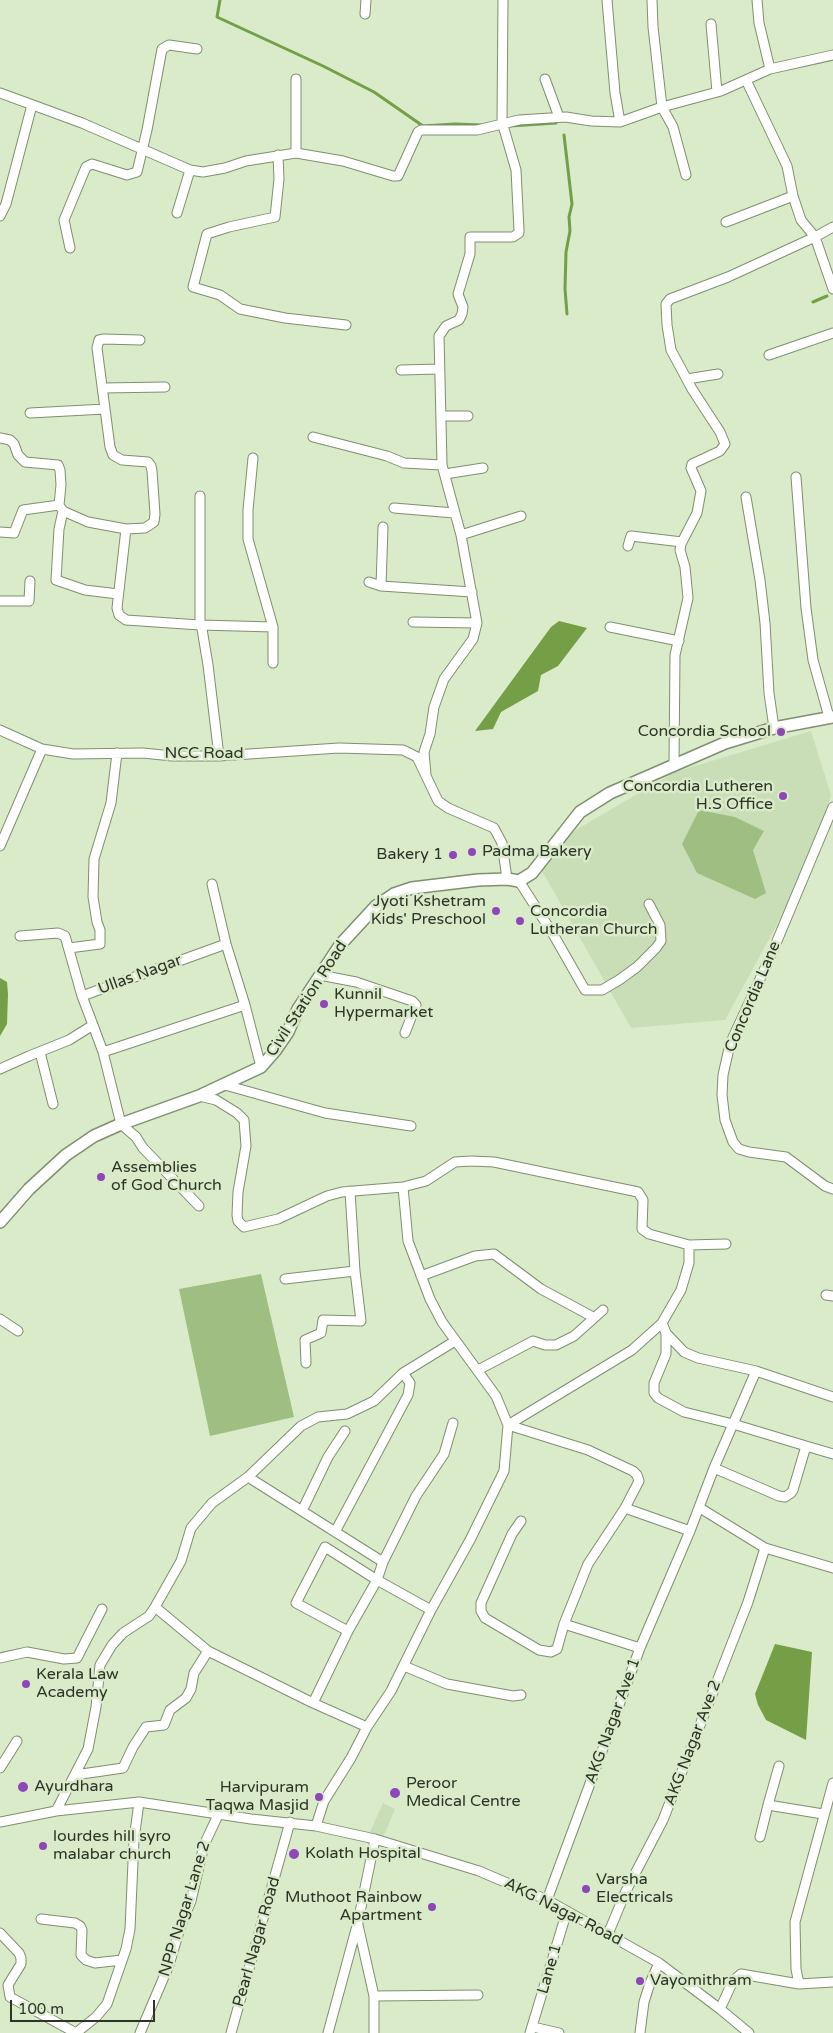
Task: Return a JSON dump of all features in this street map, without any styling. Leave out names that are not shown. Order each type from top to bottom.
[{"type":"main road","points":[[519,881],[532,874],[580,812],[610,793],[725,743],[774,728],[831,717]]},
{"type":"main road","name":"Civil Station Road","points":[[0,1222],[29,1189],[66,1155],[94,1136],[121,1124],[200,1096],[261,1067],[276,1051],[288,1032],[298,1009],[340,945],[376,906],[394,894],[412,888],[478,880],[507,878],[519,881]]},
{"type":"street","points":[[365,14],[366,0]]},
{"type":"street","points":[[503,0],[502,122],[516,170],[520,230],[513,237],[469,238],[470,252],[458,294],[463,307],[462,314],[459,320],[446,326],[439,336],[443,470],[461,534],[478,623],[472,639],[444,679],[434,707],[430,734],[424,752],[426,775],[438,801],[448,808],[494,828],[502,843],[507,878]]},
{"type":"street","points":[[607,0],[614,93],[620,122]]},
{"type":"street","points":[[652,0],[653,27],[662,107],[672,127],[686,176]]},
{"type":"street","points":[[758,0],[758,23],[770,69]]},
{"type":"street","points":[[711,24],[717,92]]},
{"type":"street","points":[[70,248],[64,220],[86,167],[94,164],[132,175],[137,172],[162,49],[169,45],[197,50]]},
{"type":"street","points":[[0,93],[82,123],[190,170],[209,171],[278,155],[296,153],[343,160],[395,176],[400,173],[419,131],[424,129],[477,130],[502,122],[559,117],[620,122],[662,107],[717,92],[770,69],[833,55]]},
{"type":"street","points":[[296,79],[296,153]]},
{"type":"street","points":[[545,79],[559,117]]},
{"type":"street","points":[[746,80],[787,166],[793,196],[801,220],[815,237],[833,289]]},
{"type":"street","points":[[0,216],[6,204],[32,105]]},
{"type":"street","points":[[278,155],[279,179],[275,217],[207,234],[193,288],[220,295],[240,309],[284,318],[346,325]]},
{"type":"street","points":[[177,213],[190,170]]},
{"type":"street","points":[[726,222],[793,196]]},
{"type":"street","points":[[674,764],[675,655],[688,598],[685,567],[680,550],[682,542],[697,513],[701,491],[692,473],[692,464],[720,451],[725,444],[720,432],[687,380],[672,350],[666,304],[670,299],[728,276],[833,227]]},
{"type":"street","points":[[769,355],[833,333]]},
{"type":"street","points":[[0,532],[14,533],[23,510],[61,508],[88,522],[126,529],[145,528],[154,522],[151,466],[148,462],[122,460],[113,455],[110,447],[97,348],[100,340],[140,340]]},
{"type":"street","points":[[401,370],[439,369]]},
{"type":"street","points":[[687,380],[718,374]]},
{"type":"street","points":[[103,388],[165,387]]},
{"type":"street","points":[[30,413],[105,408]]},
{"type":"street","points":[[441,416],[468,416]]},
{"type":"street","points":[[313,437],[387,456],[404,463],[443,470],[483,468]]},
{"type":"street","points":[[0,438],[10,440],[14,444],[18,455],[25,462],[58,465],[60,470],[61,508],[58,529],[56,580],[85,590],[118,594]]},
{"type":"street","points":[[253,458],[248,510],[248,539],[273,628],[273,663]]},
{"type":"street","points":[[796,478],[812,660],[831,717]]},
{"type":"street","points":[[200,496],[200,625],[208,665],[219,756]]},
{"type":"street","points":[[746,497],[760,580],[765,623],[769,693],[774,728]]},
{"type":"street","points":[[394,508],[454,514]]},
{"type":"street","points":[[461,534],[522,516]]},
{"type":"street","points":[[381,586],[383,527]]},
{"type":"street","points":[[126,529],[118,594],[119,615],[126,620],[273,628]]},
{"type":"street","points":[[628,546],[631,536],[682,542]]},
{"type":"street","points":[[0,601],[29,601],[30,581]]},
{"type":"street","points":[[369,582],[381,586],[472,592]]},
{"type":"street","points":[[413,622],[478,623]]},
{"type":"street","points":[[610,627],[679,641]]},
{"type":"street","name":"NCC Road","points":[[0,730],[42,749],[73,754],[143,753],[172,756],[219,756],[355,748],[403,750],[417,758],[426,775]]},
{"type":"street","points":[[0,846],[42,749]]},
{"type":"street","points":[[69,948],[100,944],[100,930],[93,897],[94,859],[111,803],[117,753]]},
{"type":"street","name":"Concordia Lane","points":[[833,807],[772,953],[730,1044],[723,1075],[722,1095],[725,1120],[733,1142],[739,1149],[786,1157],[825,1186],[833,1189]]},
{"type":"street","points":[[519,881],[553,934],[585,990],[602,990],[619,980],[636,967],[662,941],[660,925],[649,904]]},
{"type":"street","points":[[212,884],[226,944],[245,1005],[261,1067]]},
{"type":"street","points":[[20,936],[61,933],[66,938],[82,996]]},
{"type":"street","name":"Ullas Nagar","points":[[121,1124],[103,1052],[82,996],[226,944]]},
{"type":"street","points":[[320,975],[356,982],[412,1001],[416,1005],[405,1033]]},
{"type":"street","points":[[103,1052],[245,1005]]},
{"type":"street","points":[[0,1069],[69,1040],[93,1025]]},
{"type":"street","points":[[40,1052],[53,1104]]},
{"type":"street","points":[[225,1085],[325,1113],[410,1126]]},
{"type":"street","points":[[200,1096],[216,1100],[244,1120],[246,1146],[238,1192],[237,1215],[238,1221],[244,1227],[278,1219],[326,1196],[350,1191],[404,1187],[426,1181],[455,1162],[471,1161],[494,1162],[572,1179],[600,1182],[632,1189],[640,1193],[643,1200],[640,1224],[646,1233],[689,1245],[726,1244]]},
{"type":"street","points":[[121,1124],[136,1137],[143,1148],[199,1206]]},
{"type":"street","points":[[316,1826],[324,1801],[391,1690],[504,1471],[508,1425],[496,1396],[442,1322],[421,1276],[408,1241],[404,1187]]},
{"type":"street","points":[[306,1363],[305,1340],[321,1332],[323,1320],[361,1321],[354,1271],[350,1191]]},
{"type":"street","points":[[508,1425],[632,1350],[662,1323],[681,1290],[688,1263],[689,1245]]},
{"type":"street","points":[[421,1276],[475,1256],[494,1254],[541,1289],[593,1317]]},
{"type":"street","points":[[285,1279],[354,1271]]},
{"type":"street","points":[[478,1370],[533,1341],[545,1346],[556,1345],[574,1336],[603,1310]]},
{"type":"street","points":[[0,1319],[18,1331]]},
{"type":"street","points":[[662,1323],[666,1333],[684,1352],[698,1358],[756,1371],[832,1395]]},
{"type":"street","points":[[666,1333],[666,1354],[653,1389],[658,1398],[684,1412],[733,1424],[833,1454]]},
{"type":"street","points":[[56,1811],[88,1748],[96,1707],[100,1665],[123,1633],[149,1616],[155,1608],[181,1561],[191,1528],[212,1503],[248,1477],[301,1426],[318,1417],[347,1414],[374,1401],[403,1373],[455,1341]]},
{"type":"street","points":[[640,1648],[756,1371]]},
{"type":"street","points":[[335,1532],[408,1395],[410,1382],[403,1373]]},
{"type":"street","points":[[313,1703],[348,1631],[377,1580],[383,1562],[416,1496],[444,1454],[453,1423]]},
{"type":"street","points":[[508,1425],[588,1450],[633,1471],[639,1481],[625,1508],[588,1564],[564,1624],[557,1648],[554,1651],[539,1650],[494,1625],[481,1612],[481,1603],[512,1534],[521,1521]]},
{"type":"street","points":[[302,1511],[328,1457],[345,1431]]},
{"type":"street","points":[[714,1468],[779,1496],[789,1496],[793,1490],[806,1446]]},
{"type":"street","points":[[248,1477],[383,1562]]},
{"type":"street","points":[[625,1508],[690,1531]]},
{"type":"street","points":[[700,1508],[765,1548],[833,1568]]},
{"type":"street","points":[[348,1631],[296,1603],[318,1557],[325,1547],[377,1580],[431,1610]]},
{"type":"street","name":"AKG Nagar Ave 2","points":[[608,1934],[626,1891],[663,1820],[748,1602],[765,1548]]},
{"type":"street","points":[[155,1608],[208,1651],[313,1703],[367,1727]]},
{"type":"street","points":[[0,1658],[27,1652],[64,1659],[77,1658],[102,1609]]},
{"type":"street","name":"AKG Nagar Ave 1","points":[[547,1900],[640,1648],[564,1624]]},
{"type":"street","points":[[75,1775],[123,1768],[133,1747],[146,1727],[164,1725],[170,1710],[186,1698],[191,1689],[194,1673],[208,1651]]},
{"type":"street","points":[[404,1666],[446,1684],[513,1696],[521,1695]]},
{"type":"street","points":[[0,1768],[17,1741]]},
{"type":"street","points":[[760,1837],[779,1766]]},
{"type":"street","points":[[799,1984],[796,1968],[795,1922],[833,1783]]},
{"type":"street","points":[[0,1933],[19,1953],[21,1958],[21,1964],[8,1985],[9,1995],[76,2033],[96,2018],[107,2004],[130,1929],[134,1840],[138,1802]]},
{"type":"street","name":"AKG Nagar Road","points":[[0,1822],[56,1811],[138,1802],[251,1819],[316,1826],[375,1839],[479,1871],[547,1900],[659,1963],[749,2033]]},
{"type":"street","points":[[768,1805],[823,1814]]},
{"type":"street","name":"NPP Nagar Lane 2","points":[[140,2033],[169,1965],[180,1928],[191,1901],[204,1845],[219,1813]]},
{"type":"street","name":"Pearl Nagar Road","points":[[231,2033],[290,1822]]},
{"type":"street","points":[[328,2033],[358,1922],[375,1839]]},
{"type":"street","name":"Lane 1","points":[[532,2030],[567,1911]]},
{"type":"street","points":[[41,1919],[75,1923],[80,1926],[82,1930],[81,1955],[86,1960],[94,1963],[122,1960]]},
{"type":"street","points":[[358,1922],[374,1996],[374,2033]]},
{"type":"street","points":[[640,2033],[644,2002],[659,1963]]},
{"type":"street","points":[[720,2009],[733,1981],[741,1974],[799,1984],[833,1982]]},
{"type":"street","points":[[374,1996],[478,1995]]},
{"type":"street","points":[[532,2030],[559,2033]]},
{"type":"shaded area","points":[[559,621],[587,628],[558,666],[541,675],[538,691],[501,712],[493,729],[475,731],[551,627]]},
{"type":"shaded area","points":[[811,731],[831,795],[816,844],[781,917],[725,1020],[631,1028],[533,855],[675,772]]},
{"type":"shaded area","points":[[699,810],[735,817],[764,831],[753,850],[766,893],[755,899],[697,873],[682,844]]},
{"type":"shaded area","points":[[0,978],[7,982],[8,994],[7,1024],[0,1036]]},
{"type":"shaded area","points":[[261,1274],[294,1417],[210,1436],[179,1289]]},
{"type":"shaded area","points":[[775,1644],[812,1652],[806,1740],[766,1720],[758,1705],[755,1694]]},
{"type":"shaded area","points":[[383,1803],[395,1809],[383,1838],[370,1832]]},
{"type":"waterway","points":[[220,0],[217,17],[374,92],[423,126],[481,125]]},
{"type":"waterway","points":[[510,126],[556,123]]},
{"type":"waterway","points":[[564,135],[572,204],[566,252],[565,289],[567,314]]},
{"type":"waterway","points":[[813,302],[827,296]]},
{"type":"place","name":"Concordia School","points":[[781,732]]},
{"type":"place","name":"Concordia Lutheren H.S Office","points":[[783,796]]},
{"type":"place","name":"Padma Bakery","points":[[472,852]]},
{"type":"place","name":"Bakery 1","points":[[453,855]]},
{"type":"place","name":"Jyoti Kshetram Kids' Preschool","points":[[496,911]]},
{"type":"place","name":"Concordia Lutheran Church","points":[[520,921]]},
{"type":"place","name":"Kunnil Hypermarket","points":[[324,1004]]},
{"type":"place","name":"Assemblies of God Church","points":[[101,1177]]},
{"type":"place","name":"Kerala Law Academy","points":[[26,1684]]},
{"type":"place","name":"Ayurdhara","points":[[23,1787]]},
{"type":"place","name":"Peroor Medical Centre","points":[[395,1793]]},
{"type":"place","name":"Harvipuram Taqwa Masjid","points":[[319,1797]]},
{"type":"place","name":"lourdes hill syro malabar church","points":[[43,1846]]},
{"type":"place","name":"Kolath Hospital","points":[[294,1854]]},
{"type":"place","name":"Varsha Electricals","points":[[586,1889]]},
{"type":"place","name":"Muthoot Rainbow Apartment","points":[[432,1907]]},
{"type":"place","name":"Vayomithram","points":[[640,1981]]}]
